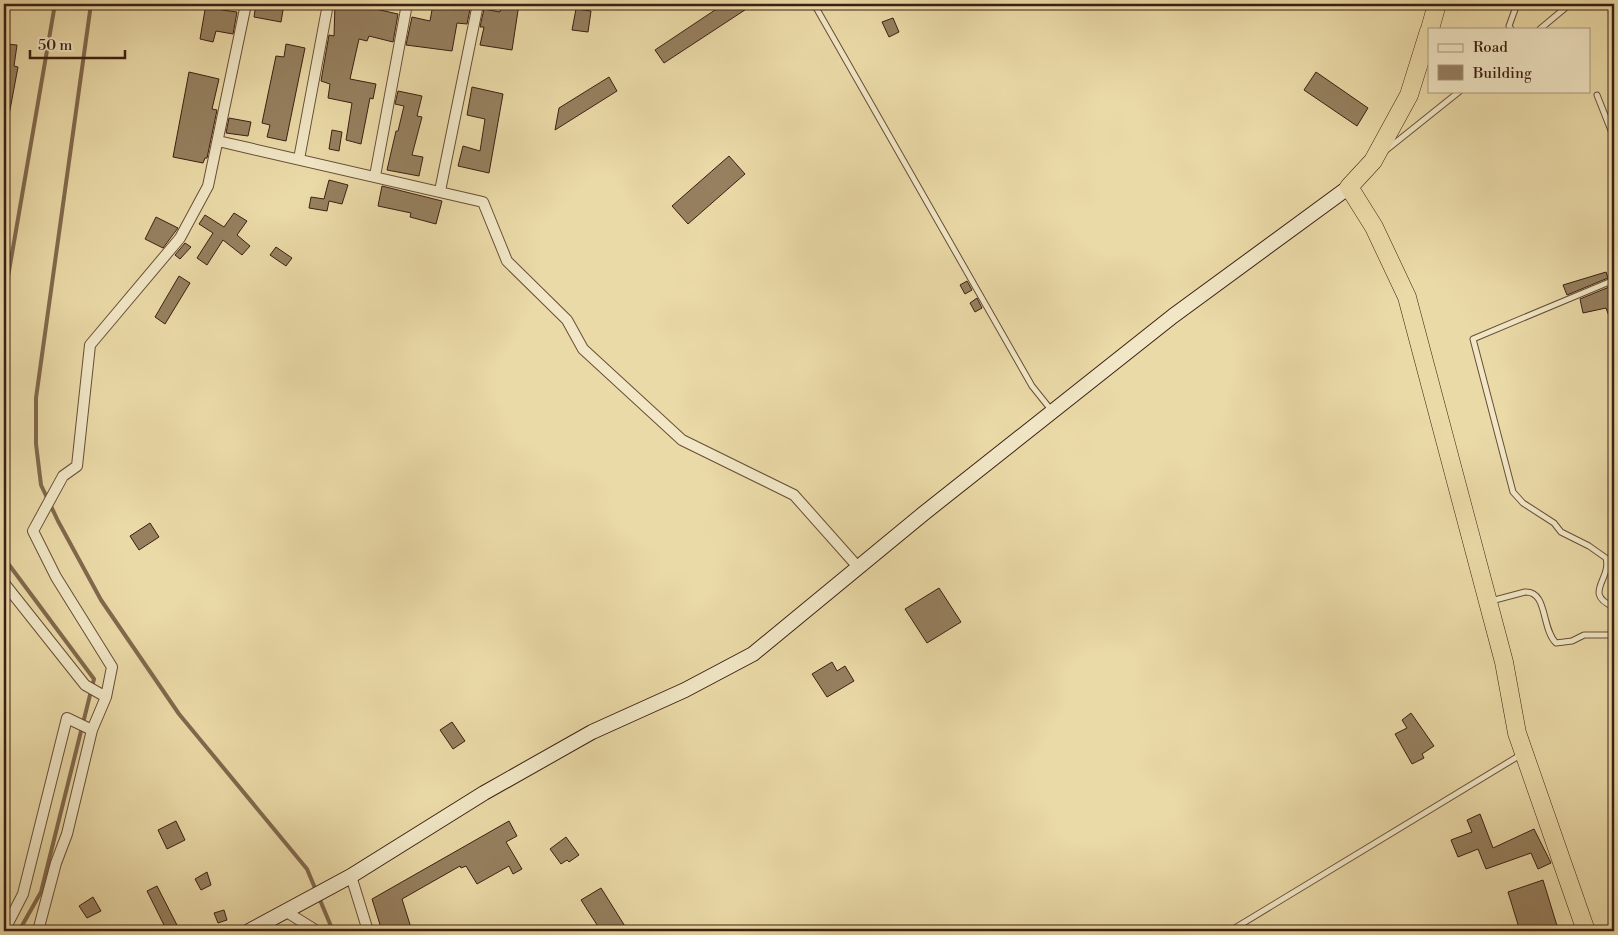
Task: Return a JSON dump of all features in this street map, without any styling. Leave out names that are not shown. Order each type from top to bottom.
[{"type":"highway","points":[[1430,28],[1436,4]]},
{"type":"highway","points":[[1428,36],[1409,95],[1374,161],[1348,187],[1374,227],[1407,297],[1504,662],[1517,733],[1586,931]]},
{"type":"main road","points":[[250,931],[348,878],[484,793],[584,737],[685,690],[753,654],[858,567],[1173,316],[1348,187]]},
{"type":"street","points":[[38,931],[56,863],[67,834],[92,730],[106,697],[112,667],[56,577],[33,530],[63,476],[77,466],[90,344],[180,238],[208,186],[246,4]]},
{"type":"street","points":[[300,159],[328,4]]},
{"type":"street","points":[[375,176],[407,4]]},
{"type":"street","points":[[440,191],[478,4]]},
{"type":"street","points":[[218,141],[483,202],[507,261],[566,320],[584,349],[682,440],[794,495],[858,567]]},
{"type":"street","points":[[4,583],[85,685],[106,697]]},
{"type":"street","points":[[4,931],[23,894],[67,718],[92,730]]},
{"type":"street","points":[[348,878],[368,931]]},
{"type":"street","points":[[285,911],[317,931]]},
{"type":"lane","points":[[814,4],[1032,386],[1052,412]]},
{"type":"lane","points":[[1510,28],[1509,26],[1517,4]]},
{"type":"lane","points":[[1541,28],[1570,4]]},
{"type":"lane","points":[[1374,161],[1459,92]]},
{"type":"lane","points":[[1597,95],[1614,138]]},
{"type":"lane","points":[[1614,280],[1473,339],[1513,492],[1523,503],[1554,524],[1561,532],[1589,546],[1606,558],[1607,573],[1598,591],[1606,604],[1614,607]]},
{"type":"lane","points":[[1487,602],[1530,591],[1536,595],[1542,606],[1546,629],[1556,643],[1572,641],[1584,635],[1614,635]]},
{"type":"lane","points":[[1230,931],[1524,753]]},
{"type":"building","points":[[206,4],[219,4],[218,7],[222,10],[237,12],[233,34],[216,31],[213,42],[200,39]]},
{"type":"building","points":[[256,4],[284,4],[281,22],[254,17]]},
{"type":"building","points":[[335,4],[362,4],[362,6],[398,14],[393,42],[369,36],[367,41],[359,39],[350,79],[376,84],[373,99],[370,98],[361,144],[346,140],[352,103],[328,98],[330,84],[321,81],[329,35],[334,36]]},
{"type":"building","points":[[433,4],[471,4],[467,24],[457,23],[452,51],[406,45],[412,17],[430,21]]},
{"type":"building","points":[[502,4],[519,4],[512,50],[480,45],[484,27],[480,27],[484,9],[500,12]]},
{"type":"building","points":[[724,4],[754,4],[664,63],[655,50]]},
{"type":"building","points":[[576,9],[591,11],[588,32],[572,30]]},
{"type":"building","points":[[893,18],[899,32],[889,37],[882,22]]},
{"type":"building","points":[[6,44],[17,45],[14,66],[18,67],[9,115],[4,115]]},
{"type":"building","points":[[286,44],[305,48],[286,141],[267,137],[270,125],[262,123],[276,56],[284,57]]},
{"type":"building","points":[[189,72],[219,79],[212,109],[217,110],[207,158],[205,158],[203,163],[173,157]]},
{"type":"building","points":[[1316,72],[1368,108],[1357,126],[1304,90]]},
{"type":"building","points":[[609,77],[617,91],[555,130],[559,108]]},
{"type":"building","points":[[472,87],[503,94],[489,173],[458,166],[463,146],[480,151],[485,119],[467,115]]},
{"type":"building","points":[[398,91],[422,96],[417,116],[422,117],[412,155],[423,157],[419,176],[387,170],[404,106],[395,104]]},
{"type":"building","points":[[229,118],[251,122],[248,136],[226,133]]},
{"type":"building","points":[[332,130],[342,132],[339,151],[329,149]]},
{"type":"building","points":[[729,156],[745,174],[688,224],[672,206]]},
{"type":"building","points":[[329,180],[348,185],[342,204],[329,201],[327,211],[309,208],[311,197],[324,199]]},
{"type":"building","points":[[382,186],[442,201],[436,224],[410,217],[411,213],[378,206]]},
{"type":"building","points":[[234,213],[247,221],[237,235],[250,246],[242,255],[223,240],[207,265],[197,258],[213,233],[199,224],[205,215],[224,227]]},
{"type":"building","points":[[156,217],[178,228],[163,248],[145,239]]},
{"type":"building","points":[[185,243],[191,247],[180,259],[175,255]]},
{"type":"building","points":[[276,247],[292,258],[286,266],[270,255]]},
{"type":"building","points":[[1606,272],[1608,278],[1567,295],[1563,285]]},
{"type":"building","points":[[179,276],[190,283],[165,324],[155,317]]},
{"type":"building","points":[[967,281],[972,290],[965,294],[960,285]]},
{"type":"building","points":[[1614,285],[1613,327],[1606,308],[1583,313],[1580,299]]},
{"type":"building","points":[[977,298],[982,308],[975,312],[970,303]]},
{"type":"building","points":[[150,523],[159,537],[139,550],[130,536]]},
{"type":"building","points":[[939,588],[961,622],[927,643],[905,609]]},
{"type":"building","points":[[832,662],[837,671],[845,666],[854,681],[827,697],[812,674]]},
{"type":"building","points":[[1411,713],[1434,746],[1422,754],[1424,758],[1412,764],[1395,734],[1407,728],[1402,720]]},
{"type":"building","points":[[452,722],[465,741],[453,749],[440,730]]},
{"type":"building","points":[[1480,814],[1493,848],[1534,829],[1551,863],[1538,869],[1531,853],[1486,869],[1478,849],[1458,857],[1451,840],[1472,832],[1467,820]]},
{"type":"building","points":[[176,821],[185,840],[167,849],[158,830]]},
{"type":"building","points":[[509,821],[517,836],[506,842],[522,869],[513,874],[509,866],[477,884],[466,866],[461,868],[460,866],[402,899],[412,931],[382,931],[372,899]]},
{"type":"building","points":[[566,837],[579,855],[569,862],[567,860],[561,864],[550,849]]},
{"type":"building","points":[[207,872],[211,885],[201,890],[195,879]]},
{"type":"building","points":[[1543,880],[1558,929],[1551,931],[1520,931],[1508,892]]},
{"type":"building","points":[[157,886],[178,927],[171,931],[167,931],[147,891]]},
{"type":"building","points":[[601,888],[628,931],[601,931],[581,900]]},
{"type":"building","points":[[93,897],[101,911],[87,918],[79,906]]},
{"type":"building","points":[[224,910],[227,920],[218,923],[214,913]]},
{"type":"waterway","points":[[4,300],[55,4]]},
{"type":"waterway","points":[[91,4],[36,398],[36,444],[41,485],[58,521],[101,600],[179,714],[307,869],[333,931]]},
{"type":"waterway","points":[[4,558],[94,679],[41,892],[19,931]]}]
